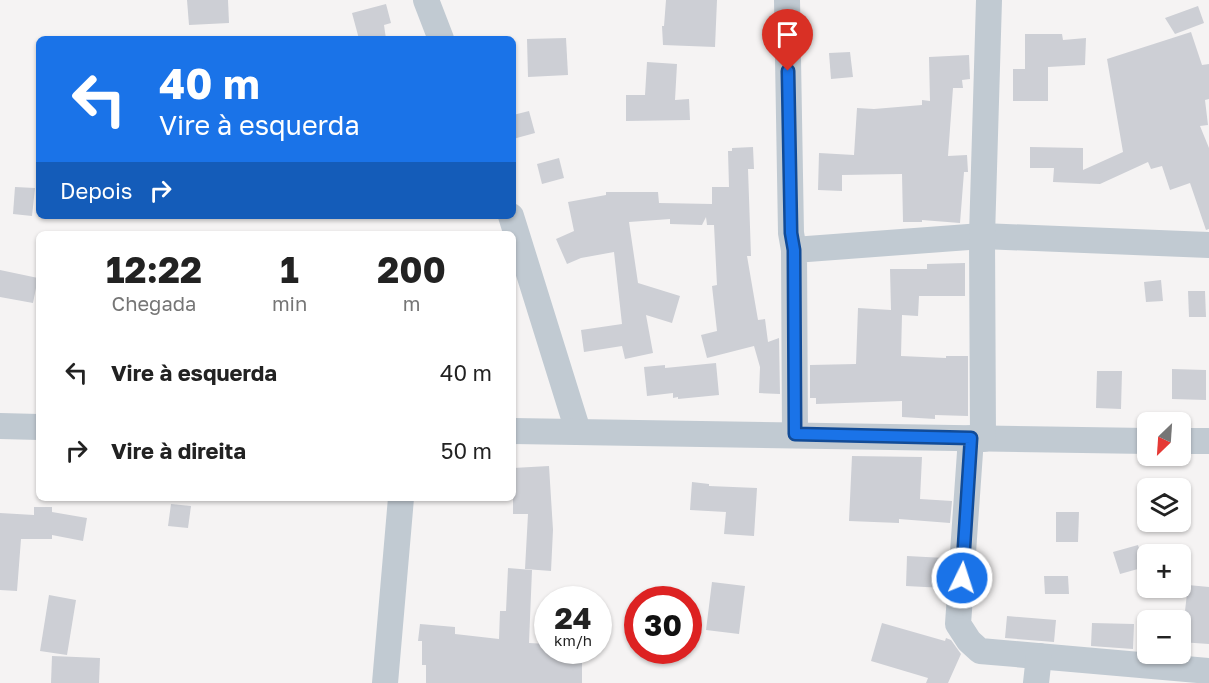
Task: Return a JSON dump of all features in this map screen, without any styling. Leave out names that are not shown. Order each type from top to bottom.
[{"type":"street","points":[[426,0],[440,36]]},
{"type":"street","points":[[787,0],[791,233],[794,250],[795,434]]},
{"type":"street","points":[[989,0],[977,438],[958,624],[969,641],[980,651],[1209,671]]},
{"type":"street","points":[[513,219],[578,431]]},
{"type":"street","points":[[794,250],[982,236],[1209,245]]},
{"type":"street","points":[[0,426],[36,427]]},
{"type":"street","points":[[516,431],[1137,441]]},
{"type":"street","points":[[1191,441],[1209,441]]},
{"type":"street","points":[[385,683],[401,501]]},
{"type":"street","points":[[1036,683],[1039,656]]},
{"type":"building","points":[[187,0],[228,0],[229,23],[189,25]]},
{"type":"building","points":[[666,0],[717,0],[715,47],[663,45],[662,26],[664,26]]},
{"type":"building","points":[[386,4],[391,23],[384,25],[386,36],[358,36],[352,13]]},
{"type":"building","points":[[1198,6],[1204,23],[1175,34],[1165,18]]},
{"type":"building","points":[[1191,32],[1202,65],[1209,64],[1209,99],[1205,100],[1208,125],[1200,126],[1209,148],[1209,229],[1206,230],[1190,183],[1170,190],[1162,166],[1151,169],[1148,162],[1100,184],[1053,182],[1054,168],[1030,168],[1030,147],[1083,148],[1083,170],[1123,152],[1107,59]]},
{"type":"building","points":[[1025,34],[1062,34],[1063,40],[1086,38],[1085,65],[1048,67],[1048,101],[1013,101],[1013,69],[1025,69]]},
{"type":"building","points":[[566,38],[568,75],[528,77],[527,39]]},
{"type":"building","points":[[850,52],[853,77],[831,79],[829,53]]},
{"type":"building","points":[[969,55],[970,79],[962,80],[963,88],[953,88],[948,156],[967,155],[968,172],[964,172],[960,223],[922,220],[922,222],[903,222],[902,174],[842,175],[842,191],[818,190],[819,153],[854,155],[857,108],[922,105],[922,100],[930,101],[929,57]]},
{"type":"building","points":[[647,62],[677,64],[675,100],[689,99],[690,120],[626,121],[626,95],[645,95]]},
{"type":"building","points":[[529,111],[535,133],[516,138],[516,114]]},
{"type":"building","points":[[753,147],[754,169],[748,169],[751,256],[747,256],[758,320],[765,319],[768,342],[779,338],[780,394],[759,393],[760,367],[754,346],[707,358],[701,335],[717,331],[712,286],[717,285],[714,225],[707,225],[706,217],[702,225],[670,224],[670,219],[629,222],[638,283],[680,296],[672,323],[646,315],[653,353],[625,359],[622,346],[584,352],[581,330],[622,324],[614,252],[581,258],[567,264],[556,239],[574,231],[568,202],[606,195],[606,192],[658,192],[659,203],[712,204],[712,187],[729,187],[728,151],[732,151],[732,148]]},
{"type":"building","points":[[559,158],[564,178],[542,184],[537,164]]},
{"type":"building","points":[[15,187],[35,188],[32,216],[13,214]]},
{"type":"building","points":[[965,263],[965,296],[919,296],[918,316],[902,315],[901,356],[946,358],[946,356],[968,356],[968,416],[935,415],[935,419],[902,417],[902,401],[816,404],[816,398],[810,398],[810,365],[856,364],[858,308],[891,310],[890,269],[927,269],[927,264]]},
{"type":"building","points":[[0,270],[36,278],[33,303],[0,297]]},
{"type":"building","points":[[1161,280],[1163,301],[1146,302],[1144,282]]},
{"type":"building","points":[[1188,291],[1205,291],[1206,317],[1189,317]]},
{"type":"building","points":[[716,363],[719,395],[678,399],[678,397],[673,398],[673,393],[647,396],[644,367],[665,365],[665,368]]},
{"type":"building","points":[[1172,369],[1206,370],[1206,400],[1172,399]]},
{"type":"building","points":[[1097,371],[1122,371],[1121,409],[1096,408]]},
{"type":"building","points":[[852,456],[922,457],[920,499],[952,501],[950,523],[899,519],[899,523],[849,521]]},
{"type":"building","points":[[549,466],[553,530],[551,571],[525,569],[528,514],[513,514],[513,501],[516,501],[516,468]]},
{"type":"building","points":[[692,482],[709,484],[709,486],[757,488],[754,536],[724,534],[726,512],[690,510]]},
{"type":"building","points":[[171,504],[191,506],[188,528],[168,526]]},
{"type":"building","points":[[34,507],[52,507],[52,512],[87,518],[83,541],[52,535],[52,539],[21,539],[17,591],[0,590],[0,513],[34,515]]},
{"type":"building","points":[[1056,512],[1079,512],[1078,542],[1056,542]]},
{"type":"building","points":[[1137,545],[1137,569],[1120,574],[1113,552]]},
{"type":"building","points":[[907,556],[945,558],[944,588],[906,586]]},
{"type":"building","points":[[508,568],[532,570],[529,643],[534,643],[534,664],[582,664],[582,683],[426,683],[426,665],[422,665],[422,641],[418,641],[420,624],[455,627],[455,634],[499,639],[500,611],[506,611]]},
{"type":"building","points":[[1044,576],[1068,576],[1069,594],[1045,594]]},
{"type":"building","points":[[712,582],[745,586],[739,634],[706,630]]},
{"type":"building","points":[[1191,585],[1209,587],[1209,644],[1191,643],[1191,610],[1185,610],[1186,598],[1191,598]]},
{"type":"building","points":[[49,595],[76,600],[67,655],[40,651]]},
{"type":"building","points":[[1007,616],[1056,620],[1054,642],[1005,638]]},
{"type":"building","points":[[882,623],[945,641],[946,638],[951,640],[961,654],[948,683],[926,683],[928,678],[871,661]]},
{"type":"building","points":[[1092,623],[1134,624],[1133,649],[1091,646]]},
{"type":"building","points":[[52,656],[100,658],[99,683],[51,683]]},
{"type":"route","points":[[788,71],[791,233],[794,250],[795,434],[971,438],[962,578]]}]
